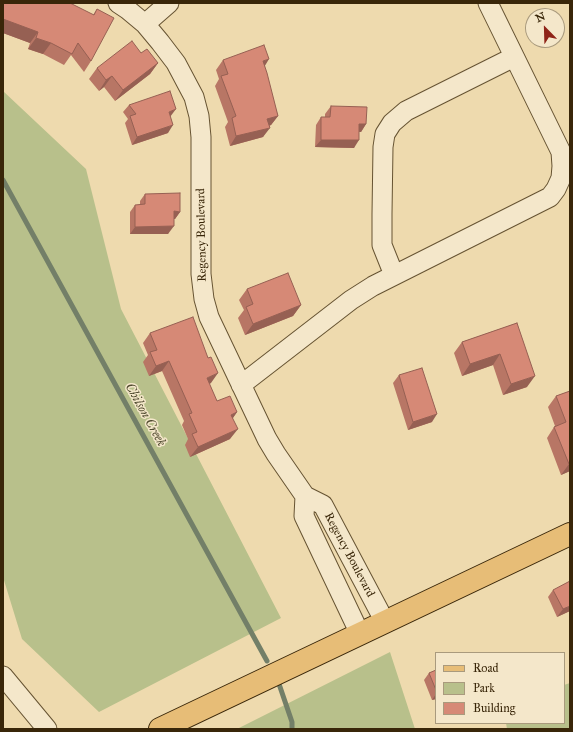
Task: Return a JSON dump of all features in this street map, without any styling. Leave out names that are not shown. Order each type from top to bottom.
[{"type":"main road","points":[[160,729],[570,534]]},
{"type":"street","name":"Regency Boulevard","points":[[118,3],[145,24],[160,42],[176,62],[194,97],[201,137],[201,274],[204,299],[209,318],[267,439],[305,496],[323,505],[385,622]]},
{"type":"street","points":[[145,24],[169,3]]},
{"type":"street","points":[[241,384],[351,300],[373,286],[550,197],[556,189],[561,178],[561,152],[514,57],[492,4]]},
{"type":"street","points":[[394,275],[382,245],[383,147],[385,134],[392,123],[406,111],[514,57]]},
{"type":"street","name":"Regency Boulevard","points":[[305,496],[304,516],[360,634]]},
{"type":"street","points":[[3,676],[47,729]]},
{"type":"green space","points":[[3,91],[86,169],[121,309],[281,618],[99,712],[22,639],[3,577]]},
{"type":"green space","points":[[390,652],[415,729],[237,729]]},
{"type":"green space","points":[[570,683],[570,729],[507,729],[506,724],[565,724],[565,685]]},
{"type":"building","points":[[3,3],[70,3],[94,15],[97,9],[114,18],[91,61],[78,43],[72,54],[51,43],[36,38],[38,32],[3,19]]},
{"type":"building","points":[[132,41],[141,53],[147,49],[158,63],[123,90],[112,76],[106,80],[97,68]]},
{"type":"building","points":[[264,45],[269,59],[263,61],[278,116],[267,119],[270,128],[236,136],[232,118],[236,116],[221,76],[228,74],[223,60]]},
{"type":"building","points":[[170,91],[176,109],[169,112],[173,125],[137,137],[130,116],[136,114],[129,105]]},
{"type":"building","points":[[331,106],[367,107],[366,124],[359,124],[359,140],[321,140],[321,117],[330,117]]},
{"type":"building","points":[[180,193],[180,212],[174,211],[174,226],[135,227],[135,205],[145,204],[145,194]]},
{"type":"building","points":[[288,273],[301,305],[253,324],[246,307],[253,304],[247,289]]},
{"type":"building","points":[[193,317],[208,358],[211,357],[218,373],[207,378],[217,401],[230,396],[237,412],[231,415],[238,429],[198,447],[192,434],[197,432],[189,414],[192,413],[169,361],[156,366],[150,352],[157,350],[150,333]]},
{"type":"building","points":[[517,323],[535,376],[511,384],[500,354],[470,364],[462,342]]},
{"type":"building","points":[[422,368],[437,414],[413,422],[399,375]]},
{"type":"building","points":[[570,391],[569,464],[554,427],[566,422],[556,396]]},
{"type":"building","points":[[570,581],[570,606],[563,609],[553,590]]},
{"type":"building","points":[[435,670],[435,688],[429,673]]},
{"type":"waterway","name":"Chilson Creek","points":[[3,180],[267,661]]},
{"type":"waterway","name":"Chilson Creek","points":[[278,681],[292,722],[292,729]]}]
